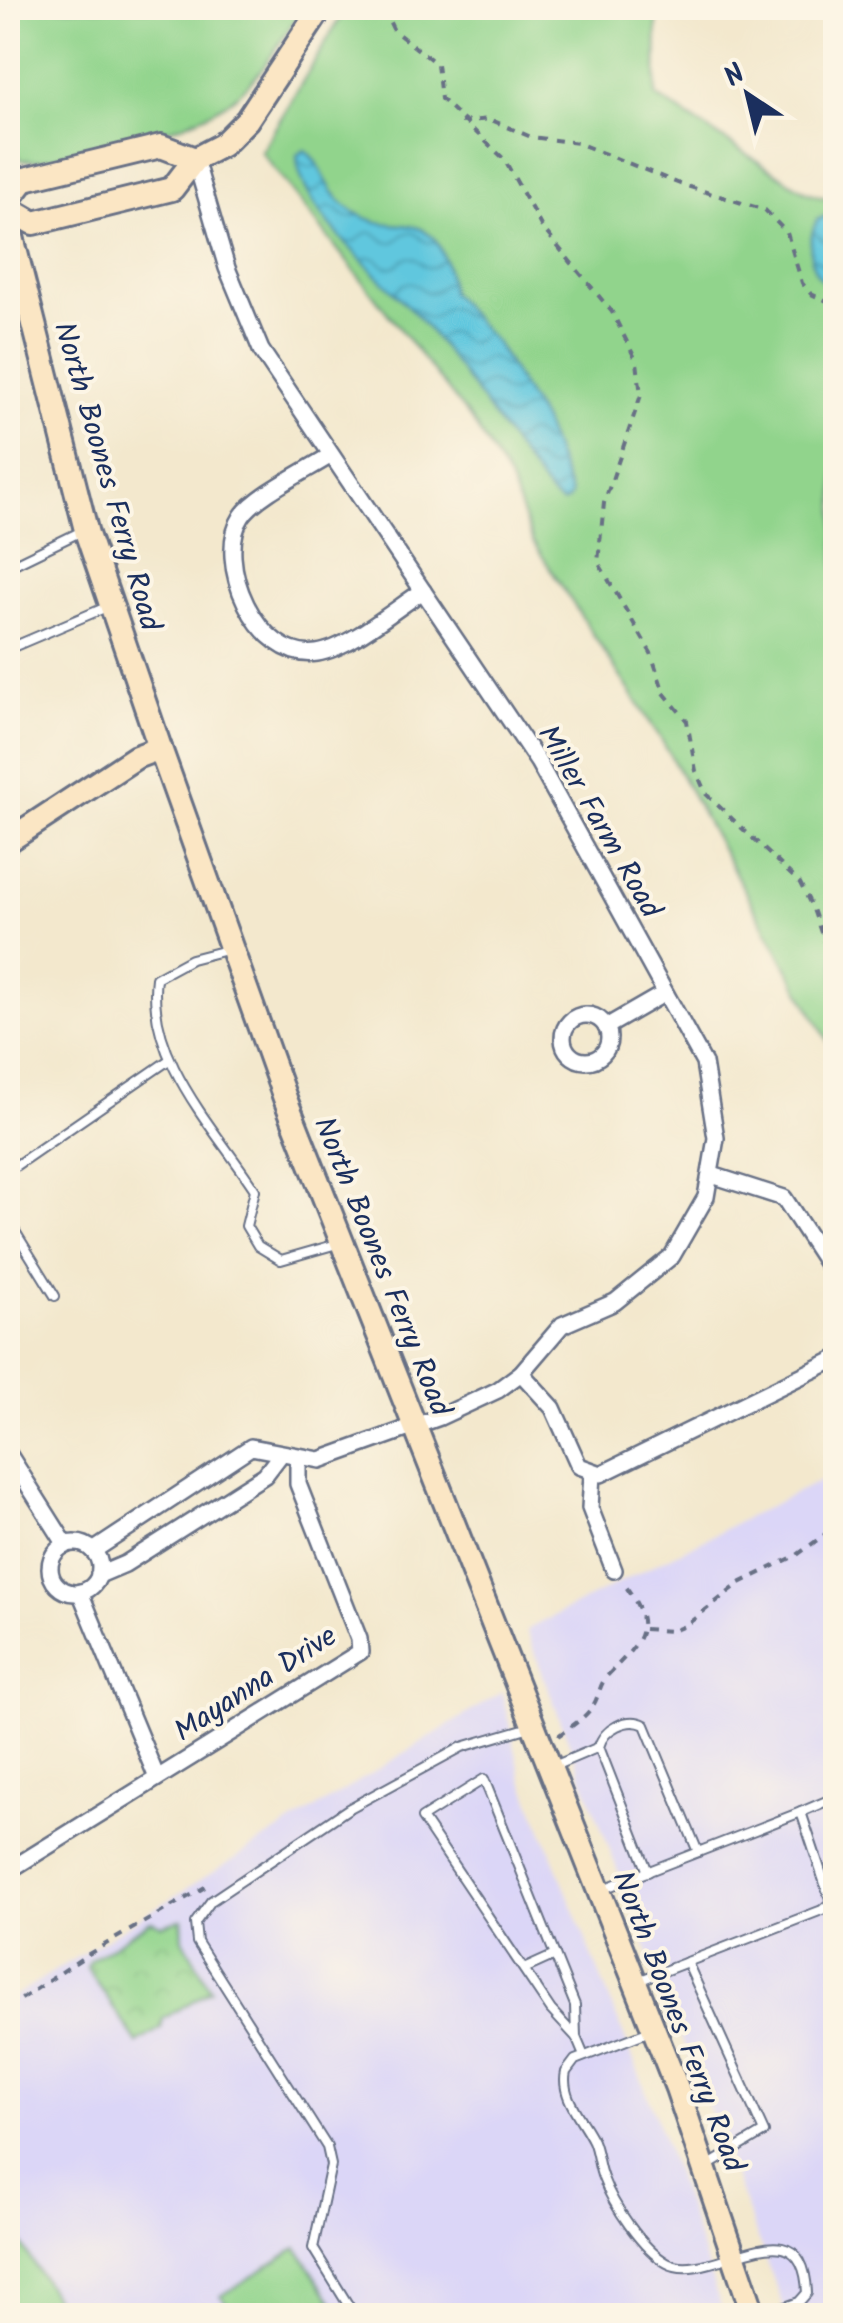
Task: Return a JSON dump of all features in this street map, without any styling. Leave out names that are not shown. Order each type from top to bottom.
[{"type":"main road","points":[[195,159],[161,146],[25,180],[8,205],[34,223],[172,188],[195,159],[222,144],[247,120],[321,8]]},
{"type":"main road","name":"North Boones Ferry Road","points":[[8,222],[86,529],[160,748],[342,1243],[636,1982],[704,2168],[731,2257],[757,2316]]},
{"type":"main road","points":[[8,841],[136,757],[160,748]]},
{"type":"street","name":"Miller Farm Road","points":[[195,159],[244,314],[261,350],[532,752],[704,1063],[714,1106],[712,1175],[699,1213],[660,1269],[615,1302],[562,1325],[520,1373],[487,1396],[328,1458],[298,1458]]},
{"type":"street","points":[[331,456],[251,507],[234,535],[232,559],[262,632],[280,648],[319,653],[423,591]]},
{"type":"street","points":[[606,1026],[664,993]]},
{"type":"street","points":[[712,1175],[784,1198],[836,1278]]},
{"type":"street","points":[[592,1474],[624,1465],[836,1359]]},
{"type":"street","points":[[520,1373],[554,1408],[575,1459],[592,1474]]},
{"type":"street","points":[[92,1550],[251,1447],[298,1458]]},
{"type":"street","points":[[8,1453],[66,1545]]},
{"type":"street","points":[[80,1592],[98,1575],[126,1564],[265,1475],[281,1454]]},
{"type":"street","name":"Mayanna Drive","points":[[8,1871],[360,1652],[359,1639],[298,1484],[298,1458]]},
{"type":"street","points":[[592,1474],[590,1508],[614,1570]]},
{"type":"street","points":[[80,1592],[64,1590],[50,1572],[56,1552],[66,1545],[80,1544],[92,1550],[98,1575]]},
{"type":"street","points":[[80,1592],[157,1778]]},
{"type":"lane","points":[[8,568],[86,529]]},
{"type":"lane","points":[[8,649],[110,606]]},
{"type":"lane","points":[[232,948],[191,959],[156,978],[152,1008],[169,1060],[255,1190],[246,1226],[258,1246],[280,1260],[342,1243]]},
{"type":"lane","points":[[8,1170],[169,1060]]},
{"type":"lane","points":[[8,1220],[55,1296]]},
{"type":"lane","points":[[648,1872],[599,1747],[599,1741],[612,1729],[627,1722],[645,1725],[698,1852]]},
{"type":"lane","points":[[356,2316],[313,2248],[331,2164],[328,2146],[197,1942],[195,1923],[211,1901],[348,1808],[462,1747],[599,1747]]},
{"type":"lane","points":[[576,2036],[551,2010],[422,1818],[484,1780],[575,2005],[576,2036],[584,2056]]},
{"type":"lane","points":[[599,1891],[836,1797]]},
{"type":"lane","points":[[636,1982],[822,1910],[830,1902],[802,1812]]},
{"type":"lane","points":[[524,1969],[555,1955]]},
{"type":"lane","points":[[687,1962],[764,2132],[704,2168]]},
{"type":"lane","points":[[654,2029],[570,2065],[565,2087],[595,2146],[613,2197],[650,2249],[684,2270],[772,2245],[787,2250],[799,2261],[807,2293],[799,2302],[757,2316]]},
{"type":"path","points":[[383,8],[394,31],[437,64],[441,100],[504,159],[540,226],[600,294],[637,362],[641,394],[604,502],[598,562],[647,645],[664,693],[688,722],[696,770],[706,794],[800,883],[814,909],[836,977]]},
{"type":"path","points":[[461,122],[489,119],[532,136],[578,143],[680,184],[766,210],[787,233],[802,283],[811,294],[836,306]]},
{"type":"path","points":[[644,1629],[672,1631],[685,1626],[740,1583],[797,1556],[836,1526]]},
{"type":"path","points":[[542,1747],[590,1710],[603,1681],[632,1653],[644,1629],[632,1594]]},
{"type":"path","points":[[8,2008],[87,1955],[221,1878]]},
{"type":"shaded area","points":[[835,1473],[835,2315],[787,2315],[526,1630]]},
{"type":"shaded area","points":[[502,1692],[522,1779],[655,2114],[724,2315],[8,2316],[8,2000]]},
{"type":"green space","points":[[8,8],[302,8],[263,67],[228,102],[205,115],[149,135],[37,161],[21,160],[8,141]]},
{"type":"green space","points":[[346,8],[657,9],[656,96],[806,192],[835,201],[835,1054],[661,739],[533,542],[509,479],[473,422],[261,152]]},
{"type":"green space","points":[[182,1919],[183,1939],[211,1990],[163,2019],[161,2028],[137,2043],[87,1968],[89,1961],[151,1921],[162,1925]]},
{"type":"green space","points":[[8,2222],[65,2315],[8,2315]]},
{"type":"green space","points":[[297,2248],[341,2315],[234,2315],[221,2296]]},
{"type":"water","points":[[305,150],[346,206],[365,218],[426,231],[437,242],[451,293],[495,342],[543,421],[571,495],[568,500],[562,503],[552,496],[437,339],[326,220],[301,176],[297,155]]},
{"type":"water","points":[[836,212],[835,287],[819,276],[810,250],[817,220]]}]
